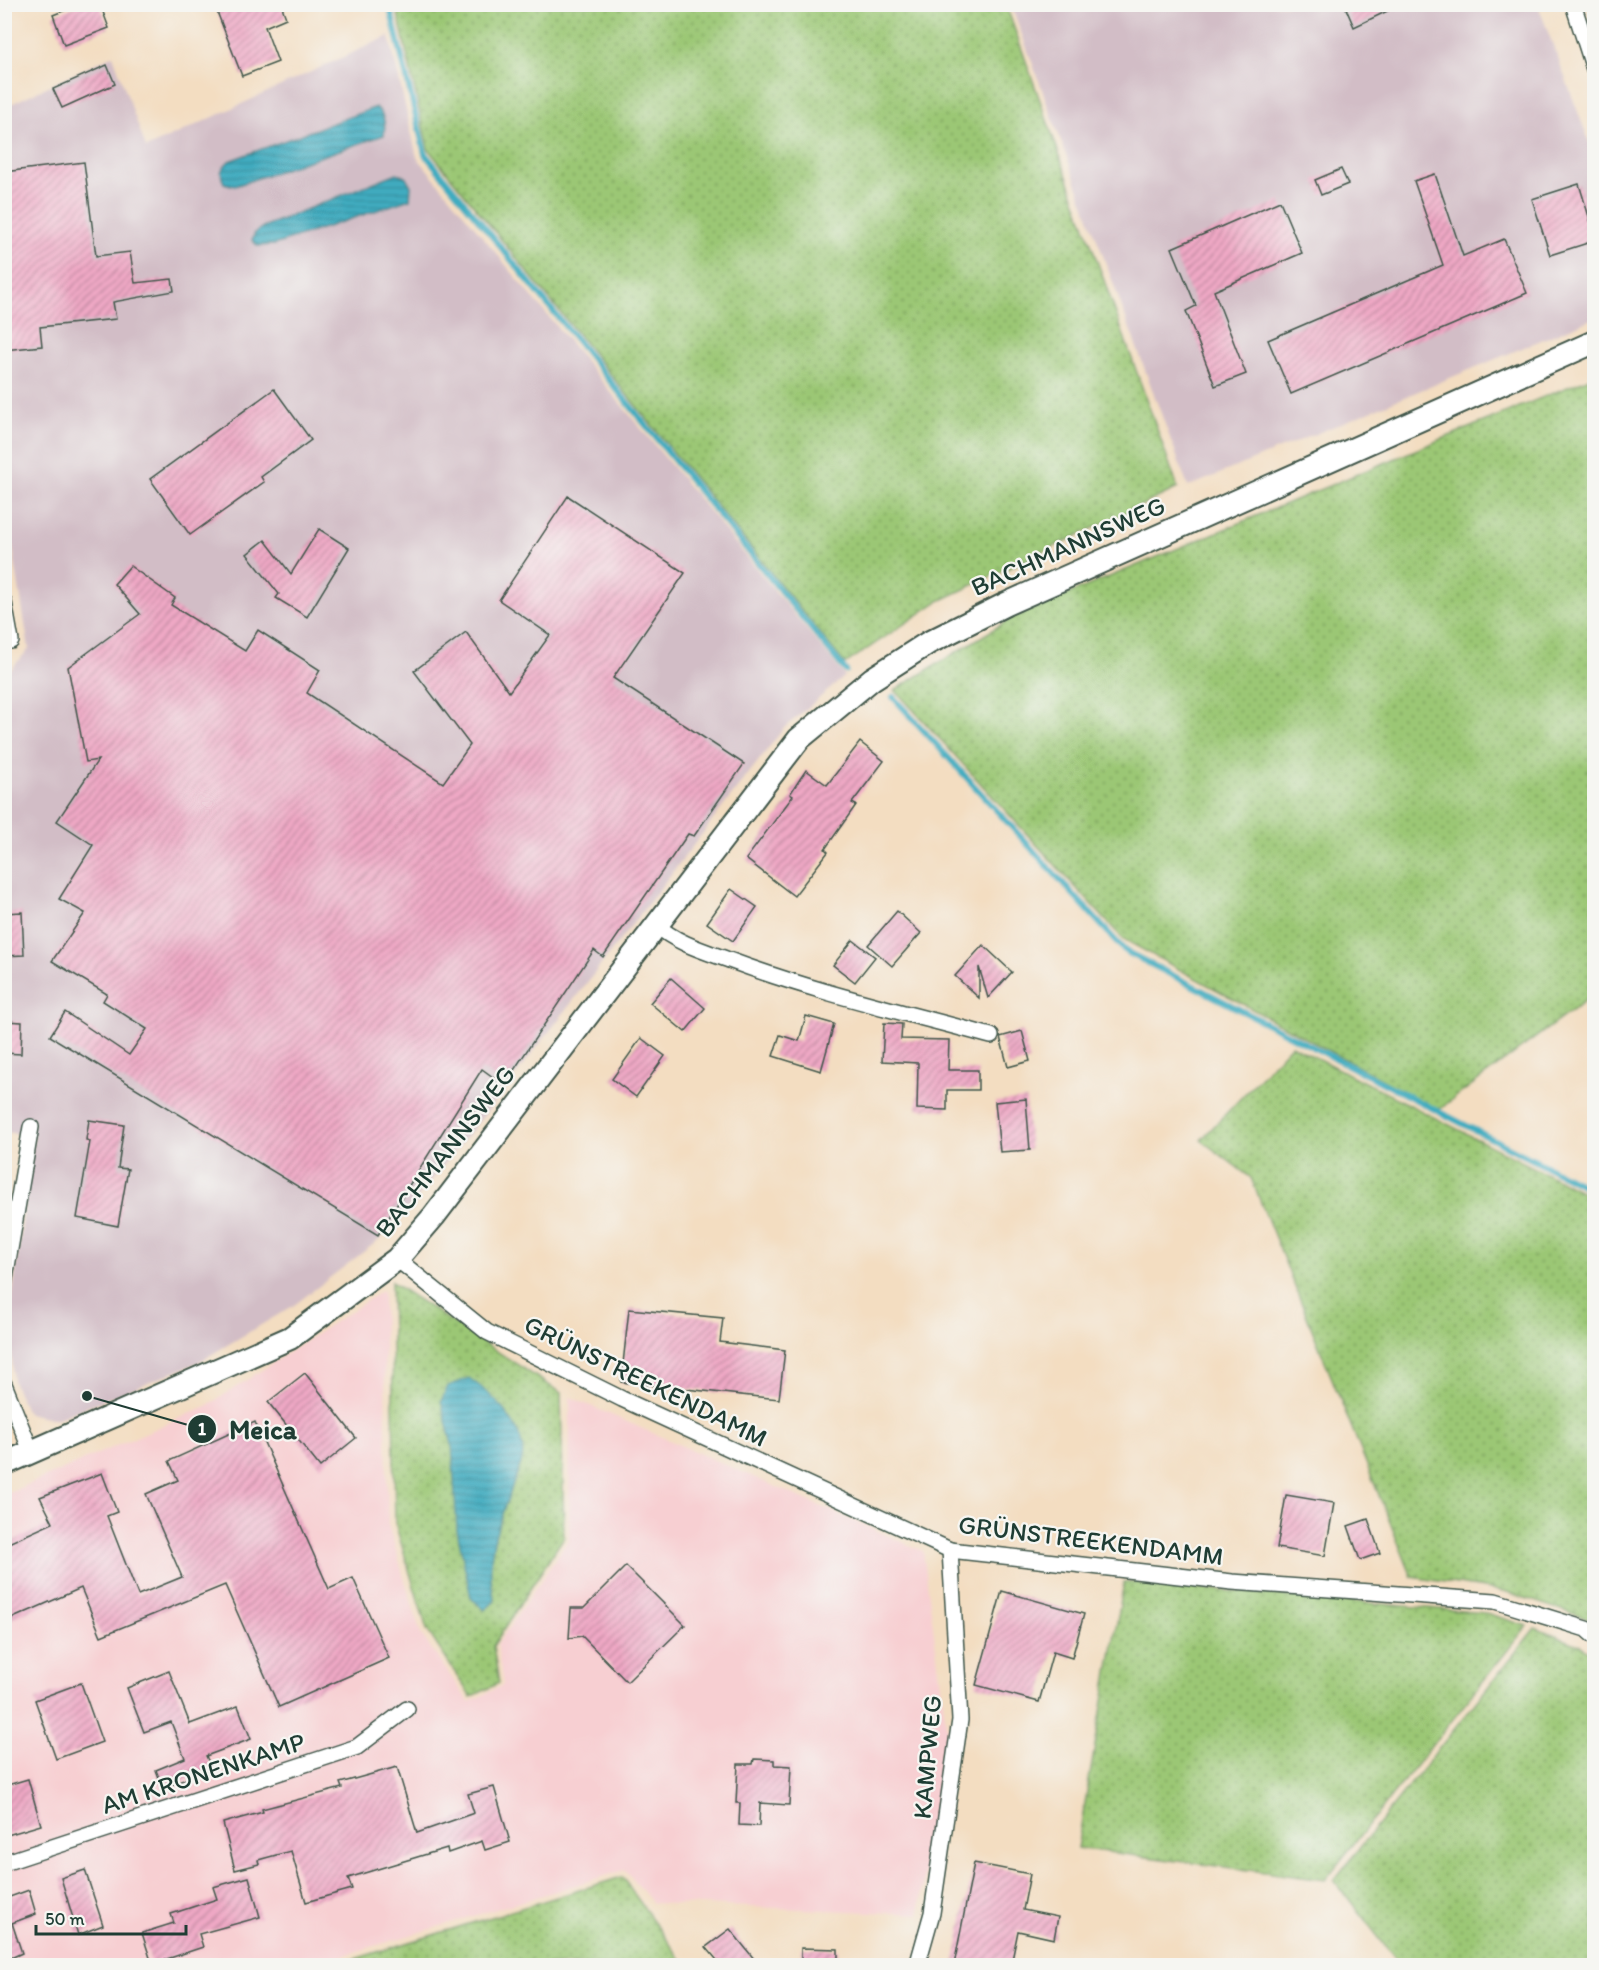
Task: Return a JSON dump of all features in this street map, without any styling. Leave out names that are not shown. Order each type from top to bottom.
[{"type":"street","points":[[1573,4],[1594,69]]},
{"type":"street","name":"BACHMANNSWEG","points":[[4,1464],[290,1338],[397,1258],[434,1216],[655,924],[799,739],[872,679],[928,643],[1017,599],[1594,342]]},
{"type":"street","points":[[4,602],[11,641]]},
{"type":"street","points":[[655,924],[665,933],[692,946],[771,976],[991,1036]]},
{"type":"street","points":[[4,1284],[31,1127]]},
{"type":"street","name":"GRÜNSTREEKENDAMM","points":[[397,1258],[487,1332],[622,1399],[950,1550],[1232,1582],[1495,1600],[1586,1629],[1594,1636]]},
{"type":"street","points":[[4,1384],[31,1451]]},
{"type":"street","name":"KAMPWEG","points":[[917,1965],[932,1913],[960,1720],[950,1550]]},
{"type":"street","name":"AM KRONENKAMP","points":[[4,1863],[357,1747],[406,1709]]},
{"type":"shaded area","points":[[1011,5],[1538,5],[1594,155],[1594,318],[1188,487]]},
{"type":"shaded area","points":[[389,36],[417,157],[845,676],[784,728],[501,1094],[415,1201],[379,1240],[293,1306],[197,1363],[56,1419],[27,1413],[13,1381],[10,1313],[34,1136],[5,1132],[5,676],[29,649],[5,501],[5,107],[113,55],[146,148]]},
{"type":"shaded area","points":[[383,1290],[388,1524],[421,1634],[469,1702],[503,1685],[497,1645],[569,1539],[570,1397],[923,1551],[947,1731],[919,1914],[653,1903],[625,1870],[312,1965],[5,1965],[4,1495],[209,1405]]},
{"type":"green space","points":[[396,5],[1006,5],[1178,488],[937,602],[845,664],[428,149]]},
{"type":"green space","points":[[1594,376],[1594,994],[1438,1110],[1123,939],[895,690],[1015,616]]},
{"type":"green space","points":[[1291,1045],[1594,1198],[1594,1621],[1504,1591],[1412,1577],[1251,1178],[1201,1140]]},
{"type":"green space","points":[[391,1282],[561,1393],[564,1537],[493,1646],[499,1683],[471,1697],[427,1630],[395,1523]]},
{"type":"green space","points":[[1124,1582],[1486,1613],[1527,1626],[1325,1880],[1077,1848]]},
{"type":"green space","points":[[1535,1628],[1581,1646],[1594,1655],[1594,1965],[1400,1965],[1334,1880]]},
{"type":"green space","points":[[622,1877],[685,1965],[335,1965]]},
{"type":"water","points":[[376,107],[384,119],[384,135],[235,186],[224,183],[222,171],[229,161]]},
{"type":"water","points":[[397,173],[406,177],[411,186],[410,199],[274,245],[258,246],[252,240],[255,233],[263,227]]},
{"type":"water","points":[[469,1378],[497,1402],[506,1413],[514,1424],[522,1448],[521,1463],[493,1544],[491,1571],[495,1601],[485,1610],[471,1598],[457,1530],[452,1445],[441,1401],[448,1386]]},
{"type":"building","points":[[81,4],[100,4],[109,28],[64,45],[53,15]]},
{"type":"building","points":[[214,4],[281,4],[286,18],[265,27],[278,62],[242,76]]},
{"type":"building","points":[[1344,4],[1402,4],[1354,27]]},
{"type":"building","points":[[107,65],[115,84],[62,108],[53,89]]},
{"type":"building","points":[[84,162],[96,256],[130,252],[135,283],[172,279],[174,291],[113,302],[116,319],[40,327],[42,346],[4,350],[4,172]]},
{"type":"building","points":[[1341,169],[1348,184],[1321,195],[1315,180]]},
{"type":"building","points":[[1435,174],[1463,256],[1504,239],[1527,293],[1291,394],[1268,340],[1443,265],[1414,181]]},
{"type":"building","points":[[1579,184],[1594,233],[1594,241],[1550,255],[1532,199]]},
{"type":"building","points":[[1280,201],[1302,253],[1214,291],[1246,374],[1215,386],[1186,311],[1196,306],[1172,248]]},
{"type":"building","points":[[274,389],[311,440],[261,477],[264,482],[190,535],[150,479]]},
{"type":"building","points":[[568,496],[685,573],[613,678],[744,764],[694,836],[688,834],[603,957],[594,950],[504,1085],[482,1069],[378,1235],[50,1036],[65,1012],[129,1055],[147,1029],[103,1001],[107,994],[52,961],[85,913],[59,899],[93,845],[57,821],[98,760],[86,762],[68,667],[140,614],[114,584],[130,566],[175,598],[171,605],[245,651],[258,630],[320,670],[307,693],[443,783],[470,745],[414,671],[466,632],[509,692],[550,635],[499,600]]},
{"type":"building","points":[[319,529],[349,548],[307,617],[276,598],[279,594],[247,554],[265,540],[291,574]]},
{"type":"building","points":[[860,742],[884,761],[852,803],[856,805],[825,849],[828,852],[794,896],[746,859],[793,796],[790,794],[806,770],[827,785]]},
{"type":"building","points":[[731,889],[757,907],[733,941],[707,923]]},
{"type":"building","points":[[897,911],[921,933],[892,966],[868,945]]},
{"type":"building","points":[[22,912],[24,955],[4,956],[4,913]]},
{"type":"building","points":[[853,940],[875,957],[855,982],[833,965]]},
{"type":"building","points":[[983,945],[1012,972],[988,998],[979,967],[979,998],[955,976]]},
{"type":"building","points":[[671,978],[705,1008],[685,1032],[650,1003]]},
{"type":"building","points":[[806,1016],[834,1024],[821,1071],[773,1056],[780,1035],[799,1041]]},
{"type":"building","points":[[4,1021],[22,1022],[21,1054],[4,1053]]},
{"type":"building","points":[[884,1023],[902,1024],[901,1039],[949,1040],[948,1070],[978,1070],[978,1090],[947,1090],[947,1110],[917,1109],[918,1063],[882,1061]]},
{"type":"building","points":[[1022,1031],[1030,1061],[1008,1067],[1000,1037]]},
{"type":"building","points":[[641,1038],[665,1056],[636,1097],[612,1079]]},
{"type":"building","points":[[1026,1099],[1030,1150],[1000,1152],[995,1102]]},
{"type":"building","points":[[89,1120],[124,1125],[118,1168],[128,1169],[118,1226],[77,1218],[90,1141],[86,1140]]},
{"type":"building","points":[[629,1309],[723,1318],[720,1342],[785,1350],[779,1399],[621,1382]]},
{"type":"building","points":[[305,1373],[356,1438],[320,1467],[268,1402]]},
{"type":"building","points":[[255,1422],[329,1589],[353,1578],[389,1658],[279,1707],[225,1585],[101,1636],[81,1588],[4,1622],[4,1545],[53,1523],[40,1497],[102,1473],[117,1512],[107,1516],[138,1595],[182,1577],[146,1494],[178,1480],[169,1461]]},
{"type":"building","points":[[1286,1495],[1334,1503],[1325,1556],[1277,1548]]},
{"type":"building","points":[[1368,1519],[1380,1553],[1360,1560],[1348,1526]]},
{"type":"building","points":[[626,1566],[685,1625],[627,1682],[582,1636],[569,1638],[571,1608],[584,1608]]},
{"type":"building","points":[[1002,1591],[1084,1614],[1072,1658],[1053,1652],[1039,1702],[976,1685]]},
{"type":"building","points":[[169,1671],[190,1724],[238,1706],[251,1739],[206,1756],[212,1769],[163,1788],[156,1770],[185,1758],[171,1722],[144,1732],[127,1688]]},
{"type":"building","points":[[81,1683],[102,1742],[56,1759],[35,1700]]},
{"type":"building","points":[[754,1759],[774,1760],[774,1765],[791,1766],[789,1805],[760,1803],[759,1826],[739,1825],[740,1803],[736,1803],[738,1764],[753,1764]]},
{"type":"building","points":[[397,1767],[417,1833],[474,1813],[468,1794],[494,1787],[510,1842],[485,1850],[482,1841],[448,1853],[447,1848],[348,1878],[352,1889],[306,1902],[291,1851],[258,1860],[259,1864],[235,1870],[223,1823],[263,1812],[262,1809],[342,1788],[340,1783]]},
{"type":"building","points":[[28,1779],[41,1825],[4,1836],[4,1786]]},
{"type":"building","points":[[974,1863],[1030,1874],[1023,1910],[1058,1917],[1054,1939],[1018,1931],[1011,1965],[954,1965]]},
{"type":"building","points":[[85,1870],[103,1925],[78,1935],[61,1878]]},
{"type":"building","points":[[249,1877],[260,1917],[199,1934],[203,1947],[152,1964],[142,1933],[174,1923],[171,1914],[217,1899],[213,1887]]},
{"type":"building","points":[[29,1890],[36,1914],[12,1923],[22,1953],[4,1961],[4,1899]]},
{"type":"building","points":[[730,1929],[759,1965],[721,1965],[706,1947]]},
{"type":"building","points":[[801,1948],[838,1949],[838,1965],[801,1965]]},
{"type":"waterway","points":[[389,4],[425,154],[846,671]]},
{"type":"waterway","points":[[893,697],[1125,951],[1594,1191]]},
{"type":"place","name":"Meica","points":[[87,1396]]}]
